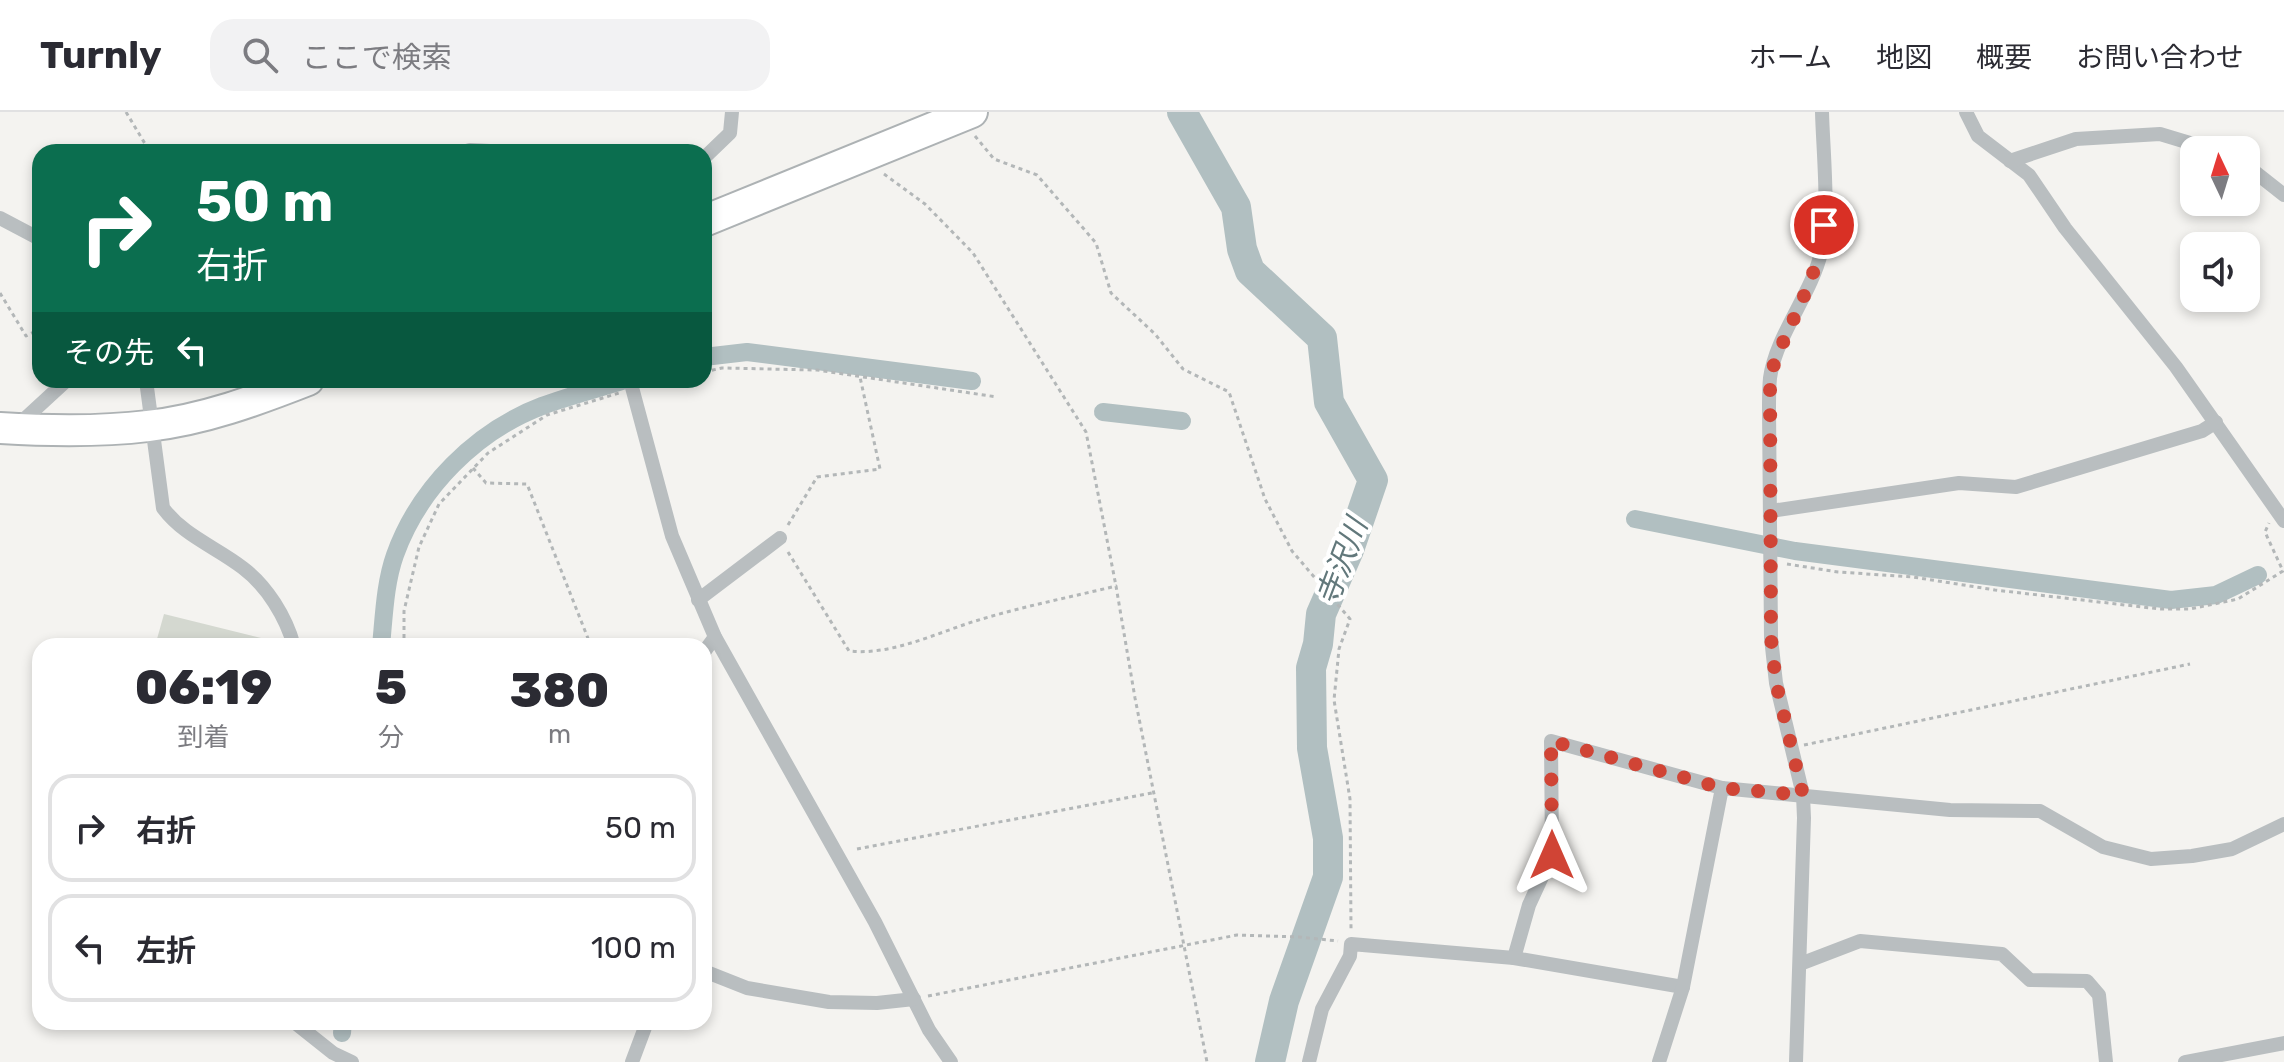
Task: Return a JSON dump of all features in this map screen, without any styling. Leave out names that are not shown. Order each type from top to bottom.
[{"type":"main road","points":[[712,218],[966,115]]},
{"type":"main road","points":[[7,428],[83,430],[150,426],[212,414],[285,388]]},
{"type":"street","points":[[712,150],[730,133],[732,112]]},
{"type":"street","points":[[1796,1062],[1804,818],[1803,795],[1776,683],[1771,638],[1770,376],[1822,251],[1822,112]]},
{"type":"street","points":[[1966,112],[1978,136],[2029,175],[2065,228],[2176,367],[2281,517]]},
{"type":"street","points":[[2010,161],[2076,139],[2160,134],[2180,140]]},
{"type":"street","points":[[2260,176],[2284,195]]},
{"type":"street","points":[[0,218],[32,235]]},
{"type":"street","points":[[7,428],[57,388]]},
{"type":"street","points":[[147,388],[163,508],[175,525],[243,568],[266,590],[292,638]]},
{"type":"street","points":[[632,388],[672,536],[715,637],[875,922],[929,1030],[951,1062]]},
{"type":"street","points":[[1771,511],[1959,483],[2016,487],[2202,431],[2216,422]]},
{"type":"street","points":[[698,600],[780,538]]},
{"type":"street","points":[[712,641],[715,637]]},
{"type":"street","points":[[1514,958],[1529,905],[1552,855],[1551,741],[1722,788],[1950,810],[2040,811],[2103,847],[2151,859],[2232,849],[2284,824]]},
{"type":"street","points":[[1659,1062],[1683,987],[1722,788]]},
{"type":"street","points":[[1800,964],[1860,941],[2002,954],[2030,980],[2087,981],[2099,995],[2106,1062]]},
{"type":"street","points":[[1309,1062],[1322,1009],[1350,956],[1351,944],[1514,958],[1683,987]]},
{"type":"street","points":[[712,974],[747,988],[829,1002],[877,1003],[914,999]]},
{"type":"street","points":[[304,1030],[333,1053],[352,1062]]},
{"type":"street","points":[[632,1062],[644,1030]]},
{"type":"street","points":[[2185,1062],[2284,1043]]},
{"type":"path","points":[[126,112],[145,144]]},
{"type":"path","points":[[966,115],[994,159],[1037,175],[1096,243],[1111,293],[1155,334],[1183,369],[1229,392],[1265,499],[1292,551],[1350,619],[1339,649],[1334,700],[1350,799],[1351,944]]},
{"type":"path","points":[[861,158],[925,204],[973,253],[1086,432],[1207,1062]]},
{"type":"path","points":[[0,293],[26,336],[32,333]]},
{"type":"path","points":[[712,370],[817,370],[997,397]]},
{"type":"path","points":[[860,377],[880,469],[817,477],[780,538],[849,651],[864,653],[882,650],[985,618],[1116,586]]},
{"type":"path","points":[[404,638],[404,611],[419,547],[439,504],[488,453],[547,415],[620,388]]},
{"type":"path","points":[[473,468],[486,483],[527,484],[588,638]]},
{"type":"path","points":[[1772,551],[1838,572],[1913,577],[2160,609],[2190,609],[2238,599],[2283,571],[2265,532],[2270,518],[2281,517]]},
{"type":"path","points":[[1793,748],[2190,664]]},
{"type":"path","points":[[857,849],[1153,793]]},
{"type":"path","points":[[914,999],[1237,935],[1327,940]]},
{"type":"shaded area","points":[[164,614],[261,638],[157,638]]},
{"type":"waterway","name":"寺沢川","points":[[1182,112],[1236,207],[1242,249],[1250,271],[1322,338],[1329,402],[1373,480],[1349,550],[1321,614],[1318,644],[1311,668],[1312,748],[1328,838],[1328,877],[1284,1001],[1270,1062]]},
{"type":"waterway","points":[[712,356],[747,352],[972,381]]},
{"type":"waterway","points":[[382,638],[387,588],[395,555],[419,507],[435,485],[473,446],[495,430],[552,402],[598,388]]},
{"type":"waterway","points":[[1103,412],[1182,421]]},
{"type":"waterway","points":[[1635,519],[1795,551],[2171,600],[2216,595],[2258,575]]},
{"type":"route","points":[[1552,855],[1551,741],[1722,788],[1803,795],[1776,683],[1771,638],[1770,376],[1814,276],[1822,251],[1824,225]]}]
